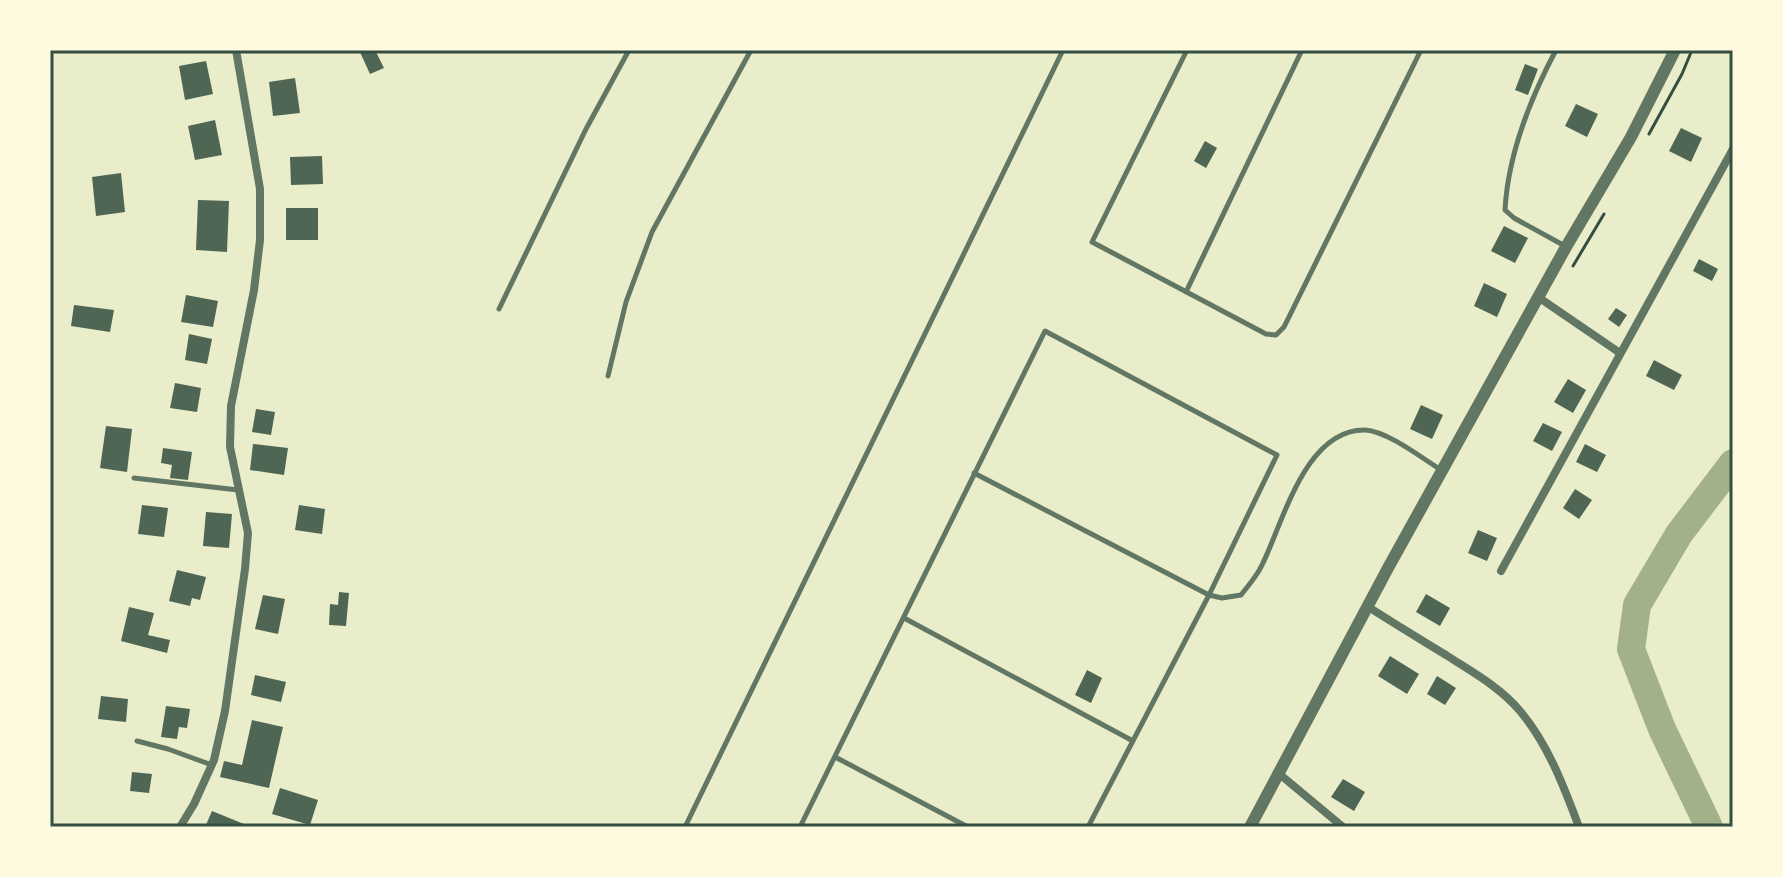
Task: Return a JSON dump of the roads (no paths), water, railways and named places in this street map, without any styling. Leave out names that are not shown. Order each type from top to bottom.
[{"type":"street","points":[[180,827],[212,765],[225,711],[248,533],[230,447],[231,406],[254,290],[260,189],[236,50]]},
{"type":"street","points":[[1250,827],[1367,606],[1566,247],[1631,137],[1675,50]]},
{"type":"street","points":[[1501,571],[1733,149]]},
{"type":"street","points":[[1538,297],[1620,353]]},
{"type":"street","points":[[1367,606],[1501,691],[1541,741],[1579,827]]},
{"type":"street","points":[[1277,772],[1343,827]]},
{"type":"lane","points":[[499,309],[586,129],[629,50]]},
{"type":"lane","points":[[608,376],[626,302],[652,232],[751,50]]},
{"type":"lane","points":[[685,827],[1063,50]]},
{"type":"lane","points":[[1187,50],[1092,242],[1266,334],[1276,335],[1284,327],[1421,50]]},
{"type":"lane","points":[[1186,292],[1302,50]]},
{"type":"lane","points":[[1556,50],[1519,135],[1506,189],[1505,210],[1566,247]]},
{"type":"lane","points":[[800,827],[837,758],[1045,331],[1277,455],[1209,595],[1088,827]]},
{"type":"lane","points":[[974,473],[1209,595],[1222,598],[1241,595],[1261,569],[1308,464],[1344,433],[1367,430],[1390,439],[1442,470]]},
{"type":"lane","points":[[134,478],[238,490]]},
{"type":"lane","points":[[904,618],[1133,741]]},
{"type":"lane","points":[[137,741],[212,765]]},
{"type":"lane","points":[[837,758],[968,827]]},
{"type":"waterway","points":[[1709,827],[1662,729],[1631,649],[1637,605],[1679,534],[1733,463]]}]
